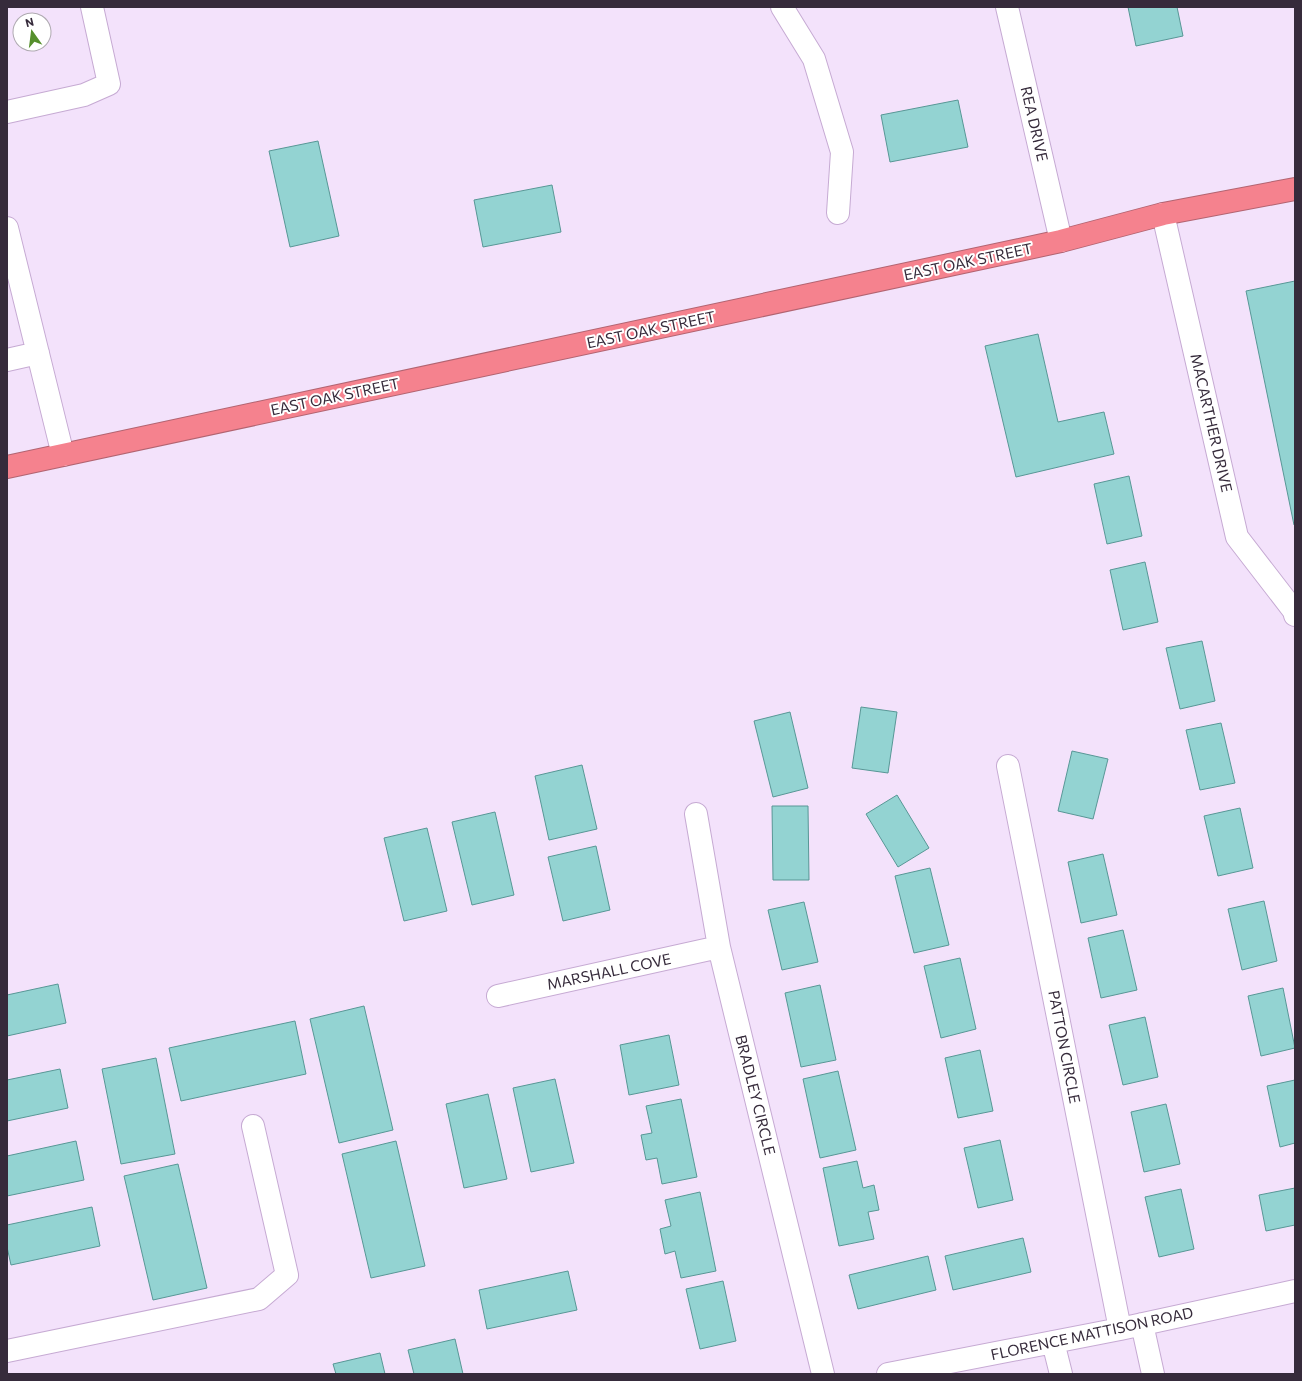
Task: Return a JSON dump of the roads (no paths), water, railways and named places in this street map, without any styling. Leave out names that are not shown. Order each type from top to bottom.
[{"type":"highway","name":"EAST OAK STREET","points":[[7,467],[1061,242],[1163,214],[1295,189]]},
{"type":"street","points":[[7,112],[84,95],[110,84],[92,7]]},
{"type":"street","points":[[782,7],[814,59],[842,152],[838,213]]},
{"type":"street","name":"REA DRIVE","points":[[1007,7],[1061,242]]},
{"type":"street","name":"MACARTHER DRIVE","points":[[1163,214],[1237,538],[1294,611],[1295,615]]},
{"type":"street","points":[[7,228],[63,455]]},
{"type":"street","points":[[7,360],[38,353]]},
{"type":"street","name":"PATTON CIRCLE","points":[[1008,766],[1120,1329]]},
{"type":"street","name":"BRADLEY CIRCLE","points":[[696,814],[720,948],[822,1374]]},
{"type":"street","name":"MARSHALL COVE","points":[[498,996],[720,948]]},
{"type":"street","points":[[7,1351],[259,1299],[287,1275],[252,1126]]},
{"type":"street","name":"FLORENCE MATTISON ROAD","points":[[888,1374],[1120,1329],[1295,1291]]},
{"type":"street","points":[[1142,1324],[1153,1374]]},
{"type":"street","points":[[1053,1342],[1061,1374]]}]
